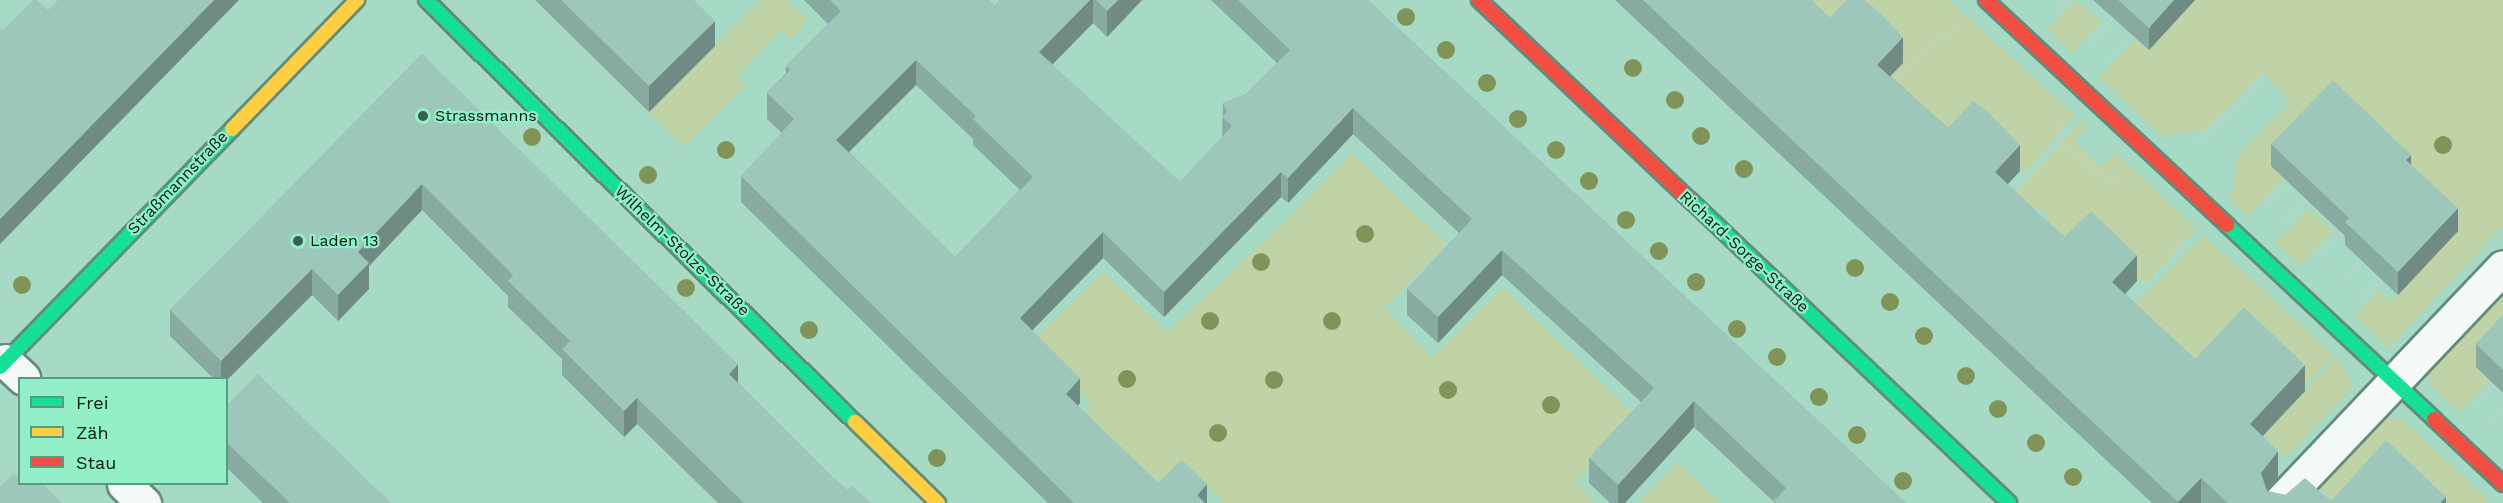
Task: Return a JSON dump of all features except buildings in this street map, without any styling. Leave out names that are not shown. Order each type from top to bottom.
[{"type":"street","name":"Straßmannstraße","points":[[10,369],[357,0]]},
{"type":"street","name":"Wilhelm-Stolze-Straße","points":[[426,0],[938,503]]},
{"type":"street","name":"Richard-Sorge-Straße","points":[[1479,0],[2009,503]]},
{"type":"street","points":[[1986,0],[2503,484]]},
{"type":"street","points":[[2279,503],[2503,267]]},
{"type":"street","points":[[126,485],[144,503]]},
{"type":"path","points":[[1891,89],[1942,34],[1962,31]]},
{"type":"path","points":[[2169,172],[2264,78]]},
{"type":"path","points":[[2008,196],[2095,102]]},
{"type":"path","points":[[2058,141],[2059,117]]},
{"type":"path","points":[[2127,306],[2216,215]]},
{"type":"green space","points":[[761,0],[787,0],[808,21],[790,39],[781,30],[737,76],[746,86],[684,147],[649,112]]},
{"type":"green space","points":[[1784,0],[1949,0],[2075,116],[2024,174],[2004,155],[1948,153]]},
{"type":"green space","points":[[2075,0],[2102,21],[2073,53],[2047,29]]},
{"type":"green space","points":[[2195,0],[2503,0],[2503,226],[2388,348],[2354,316],[2378,291],[2390,302],[2458,231],[2284,178],[2248,217],[2231,201],[2237,157],[2291,102],[2263,73],[2206,130],[2161,136],[2099,77],[2136,39],[2148,51]]},
{"type":"green space","points":[[2081,121],[2087,126],[2074,141],[2100,167],[2115,153],[2197,229],[2144,284],[2124,265],[2135,255],[2116,236],[2071,252],[2040,225],[2049,215],[2038,207],[2030,215],[2012,197]]},
{"type":"green space","points":[[1352,153],[1446,244],[1385,309],[1432,358],[1503,287],[1636,417],[1576,482],[1596,503],[1224,503],[1187,465],[1156,493],[1079,420],[1092,405],[1030,343],[1104,272],[1167,332],[1284,223]]},
{"type":"green space","points":[[2309,208],[2333,232],[2300,266],[2275,242]]},
{"type":"green space","points":[[2203,235],[2334,355],[2303,388],[2195,384],[2123,317]]},
{"type":"green space","points":[[2503,295],[2503,338],[2476,367],[2490,380],[2459,412],[2431,386],[2428,374]]},
{"type":"green space","points":[[2336,358],[2349,375],[2351,384],[2347,393],[2286,457],[2264,435]]},
{"type":"green space","points":[[2393,417],[2404,421],[2491,503],[2335,503],[2319,487],[2382,420]]},
{"type":"green space","points":[[1677,463],[1721,503],[1638,503]]},
{"type":"traffic: fast","points":[[426,0],[855,422]]},
{"type":"traffic: fast","points":[[0,367],[232,129]]},
{"type":"traffic: fast","points":[[1690,200],[2009,503]]},
{"type":"traffic: fast","points":[[2227,225],[2434,419]]},
{"type":"traffic: slow","points":[[232,129],[357,0]]},
{"type":"traffic: slow","points":[[855,422],[938,503]]},
{"type":"traffic: jam","points":[[1479,0],[1690,200]]},
{"type":"traffic: jam","points":[[1986,0],[2227,225]]},
{"type":"traffic: jam","points":[[2434,419],[2503,484]]},
{"type":"place","name":"Strassmanns","points":[[423,116]]},
{"type":"place","name":"Laden 13","points":[[298,241]]}]
